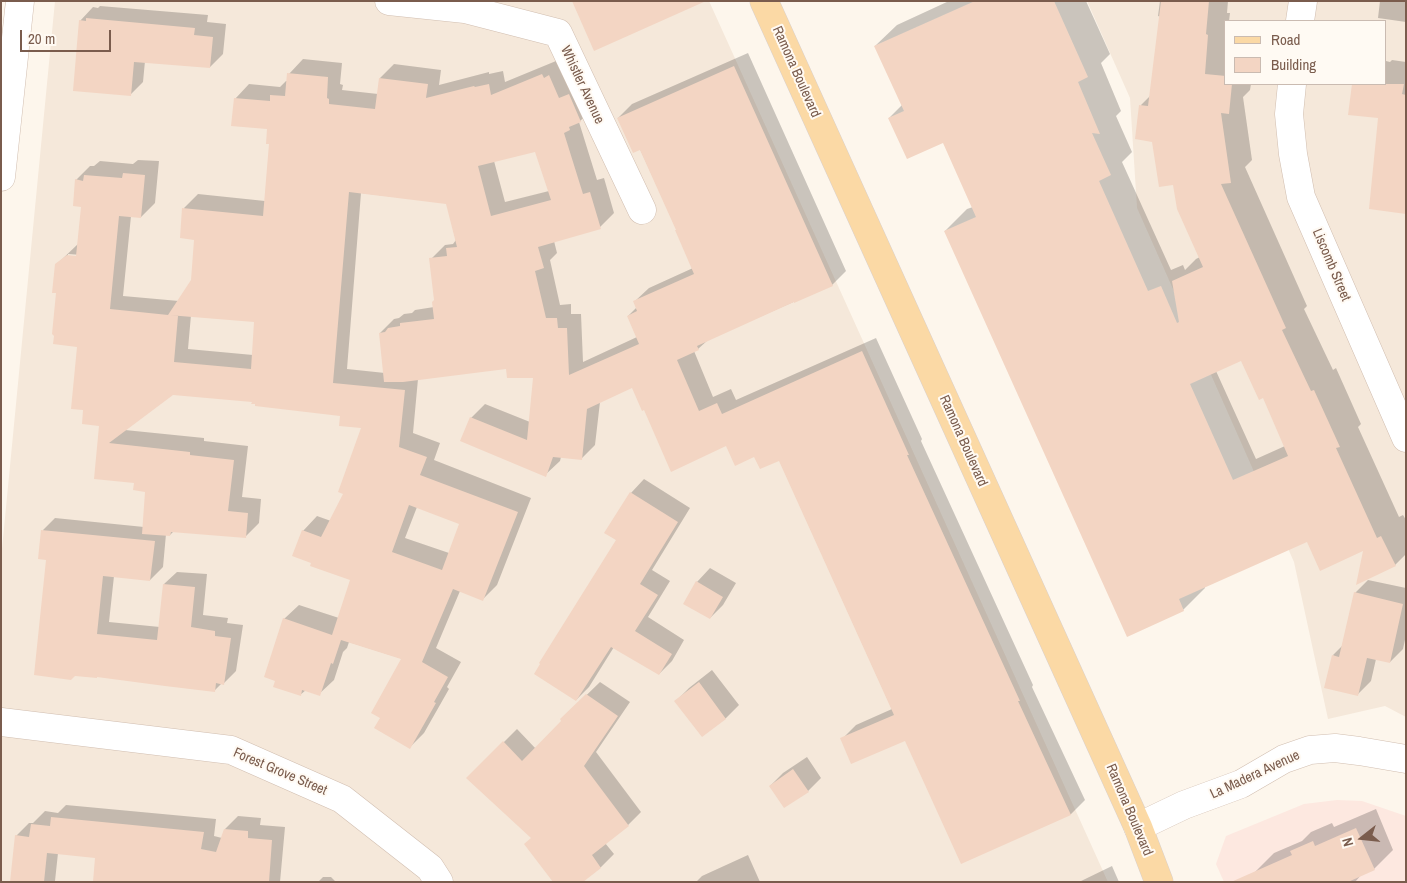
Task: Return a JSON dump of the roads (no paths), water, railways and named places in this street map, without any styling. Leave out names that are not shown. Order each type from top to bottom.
[{"type":"main road","name":"Ramona Boulevard","points":[[764,1],[1138,827],[1159,882]]},
{"type":"street","points":[[1,177],[20,1]]},
{"type":"street","name":"Whistler Avenue","points":[[389,1],[465,9],[558,33],[642,210]]},
{"type":"street","points":[[1300,20],[1303,1]]},
{"type":"street","name":"Liscomb Street","points":[[1292,85],[1289,114],[1293,154],[1302,197],[1406,438]]},
{"type":"street","name":"Forest Grove Street","points":[[1,722],[231,750],[342,799],[430,868],[439,882]]},
{"type":"street","name":"La Madera Avenue","points":[[1138,827],[1184,805],[1241,784],[1284,759],[1310,750],[1335,748],[1359,750],[1406,759]]}]
